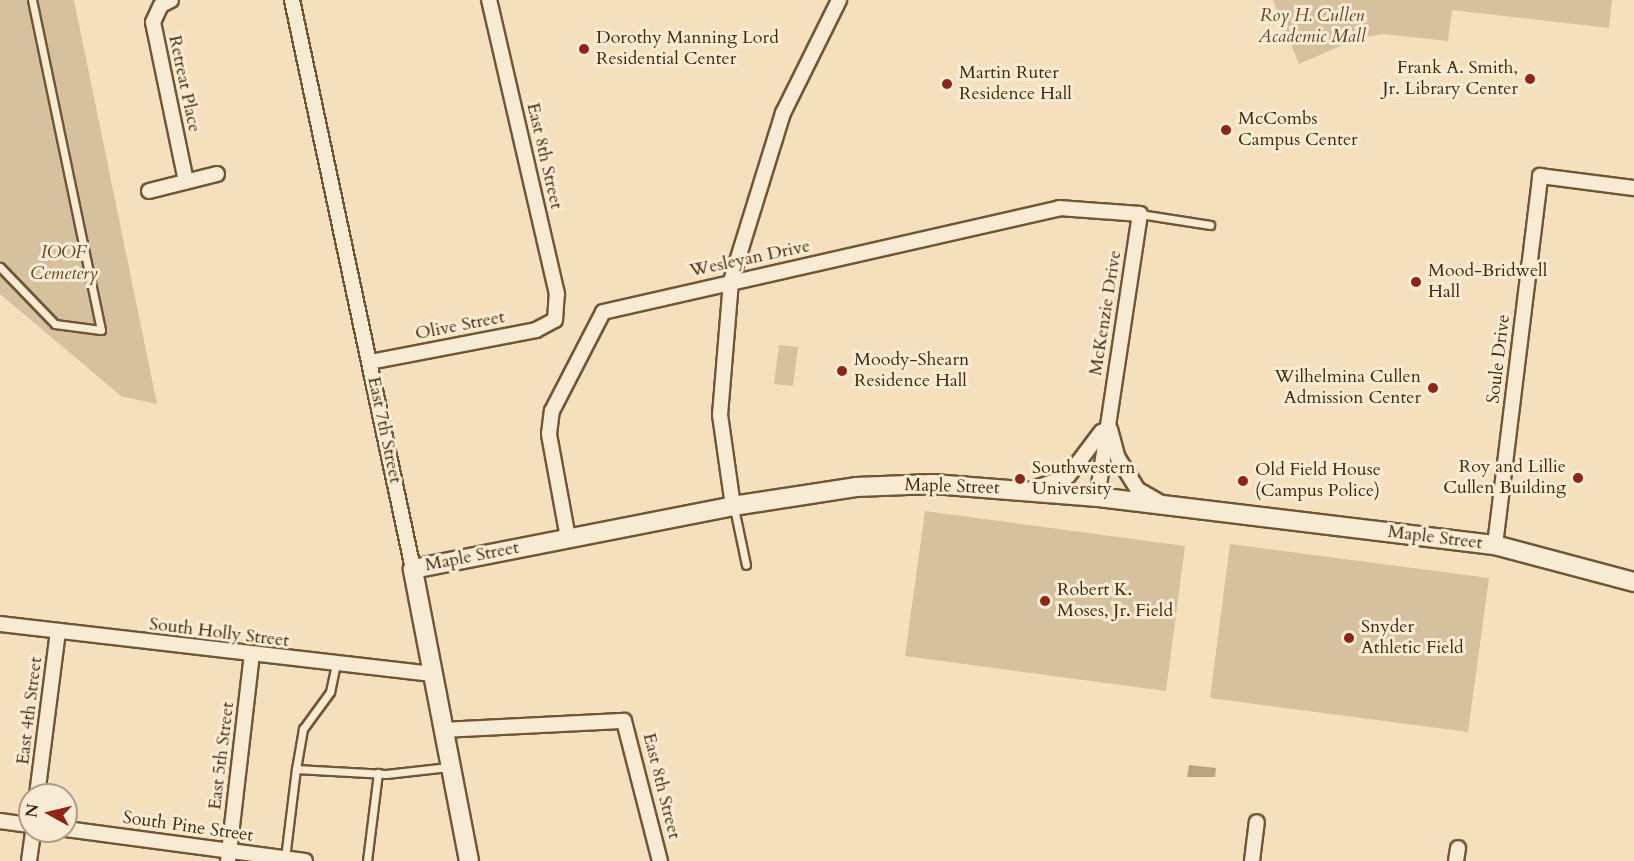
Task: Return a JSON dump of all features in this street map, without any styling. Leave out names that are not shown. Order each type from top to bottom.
[{"type":"street","name":"Retreat Place","points":[[171,0],[161,5],[153,22],[186,182]]},
{"type":"street","name":"East 7th Street","points":[[292,0],[413,569],[469,861]]},
{"type":"street","name":"East 8th Street","points":[[489,0],[557,294],[555,320]]},
{"type":"street","points":[[733,506],[720,415],[731,281],[783,113],[839,0]]},
{"type":"street","points":[[149,191],[217,174]]},
{"type":"street","name":"Soule Drive","points":[[1495,545],[1540,176],[1634,188]]},
{"type":"street","name":"Wesleyan Drive","points":[[568,537],[549,434],[552,411],[603,312],[1059,208],[1140,214]]},
{"type":"street","name":"McKenzie Drive","points":[[1097,497],[1140,214]]},
{"type":"street","name":"Olive Street","points":[[370,362],[536,330],[555,320]]},
{"type":"street","name":"McKenzie Drive","points":[[1028,491],[1073,472],[1092,451],[1108,418]]},
{"type":"street","name":"McKenzie Drive","points":[[1108,418],[1118,458],[1137,489],[1163,504]]},
{"type":"street","name":"Maple Street","points":[[413,569],[733,506],[888,485],[1028,491],[1097,497],[1495,545],[1634,582]]},
{"type":"street","name":"South Holly Street","points":[[0,624],[252,655],[434,674]]},
{"type":"street","name":"East 4th Street","points":[[39,783],[58,632]]},
{"type":"street","name":"East 5th Street","points":[[228,856],[252,655]]},
{"type":"street","name":"East 8th Street","points":[[444,730],[624,721],[660,861]]},
{"type":"street","points":[[0,821],[18,823]]},
{"type":"street","points":[[1252,861],[1257,822]]},
{"type":"street","name":"South Pine Street","points":[[78,832],[228,856],[305,861]]},
{"type":"street","points":[[29,861],[31,843]]},
{"type":"lane","points":[[0,267],[55,324],[101,330],[32,0]]},
{"type":"lane","points":[[1140,214],[1210,225]]},
{"type":"lane","points":[[733,506],[746,565]]},
{"type":"lane","points":[[285,858],[303,729],[330,692],[336,664]]},
{"type":"lane","points":[[296,769],[378,773],[451,766]]},
{"type":"lane","points":[[367,861],[378,773]]},
{"type":"green space","name":"IOOF Cemetery","points":[[0,0],[74,0],[157,404],[121,396],[0,294]]},
{"type":"green space","name":"Roy H. Cullen Academic Mall","points":[[1273,0],[1612,0],[1609,28],[1452,10],[1448,41],[1383,34],[1357,39],[1299,64]]},
{"type":"green space","points":[[779,345],[798,347],[793,386],[774,384]]},
{"type":"green space","name":"Robert K. Moses, Jr. Field","points":[[925,511],[1185,546],[1166,691],[905,656]]},
{"type":"green space","name":"Snyder Athletic Field","points":[[1230,544],[1489,578],[1468,732],[1210,698]]},
{"type":"shaded area","points":[[1189,765],[1216,768],[1215,777],[1187,777]]},
{"type":"place","name":"Dorothy Manning Lord Residential Center","points":[[584,49]]},
{"type":"place","name":"Frank A. Smith, Jr. Library Center","points":[[1530,79]]},
{"type":"place","name":"Martin Ruter Residence Hall","points":[[947,84]]},
{"type":"place","name":"McCombs Campus Center","points":[[1226,130]]},
{"type":"place","name":"Mood-Bridwell Hall","points":[[1416,282]]},
{"type":"place","name":"Moody-Shearn Residence Hall","points":[[842,371]]},
{"type":"place","name":"Wilhelmina Cullen Admission Center","points":[[1433,388]]},
{"type":"place","name":"Roy and Lillie Cullen Building","points":[[1578,478]]},
{"type":"place","name":"Southwestern University","points":[[1020,479]]},
{"type":"place","name":"Old Field House (Campus Police)","points":[[1243,481]]},
{"type":"place","name":"Robert K. Moses, Jr. Field","points":[[1045,601]]},
{"type":"place","name":"Snyder Athletic Field","points":[[1349,638]]}]
